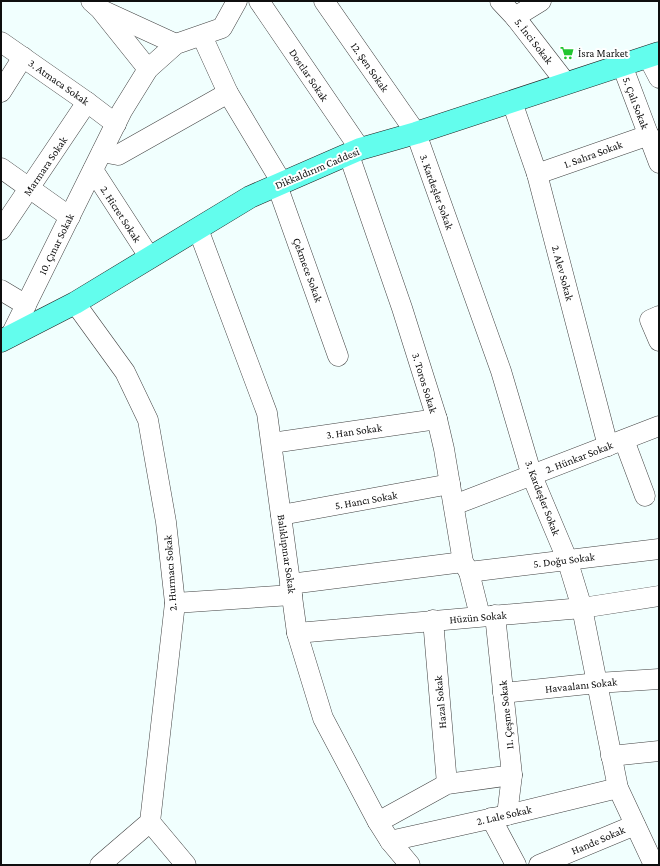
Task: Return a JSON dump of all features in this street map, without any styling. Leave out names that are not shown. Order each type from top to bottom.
[{"type":"main road","name":"Dikkaldırım Caddesi","points":[[6,339],[75,303],[250,198],[279,184],[354,152],[654,55]]},
{"type":"street","name":"10. Çınar Sokak","points":[[6,339],[26,305],[122,111],[148,69],[176,44],[222,28],[237,1]]},
{"type":"street","name":"Dostlar Sokak","points":[[259,1],[354,152]]},
{"type":"street","name":"12. Şen Sokak","points":[[324,1],[416,133]]},
{"type":"street","name":"5. İnci Sokak","points":[[500,1],[515,17],[566,83]]},
{"type":"street","points":[[515,17],[541,1]]},
{"type":"street","points":[[96,5],[176,44]]},
{"type":"street","points":[[96,5],[148,69]]},
{"type":"street","points":[[202,36],[228,93],[279,184]]},
{"type":"street","name":"3. Atmaca Sokak","points":[[1,42],[88,102],[116,124]]},
{"type":"street","points":[[654,55],[659,78]]},
{"type":"street","points":[[1,92],[23,57]]},
{"type":"street","name":"5. Çalı Sokak","points":[[622,66],[659,163]]},
{"type":"street","points":[[102,152],[118,155],[228,93]]},
{"type":"street","name":"Marmara Sokak","points":[[1,230],[88,102]]},
{"type":"street","name":"2. Alev Sokak","points":[[512,102],[537,174],[616,443],[645,496]]},
{"type":"street","name":"3. Kardeşler Sokak","points":[[416,133],[501,371],[532,476],[567,559],[582,608],[618,788],[654,865]]},
{"type":"street","name":"1. Sahra Sokak","points":[[537,174],[649,135]]},
{"type":"street","name":"3. Toros Sokak","points":[[354,152],[437,419],[466,567],[487,616]]},
{"type":"street","points":[[1,168],[70,217]]},
{"type":"street","name":"2. Hicret Sokak","points":[[93,170],[150,258]]},
{"type":"street","name":"Çekmece Sokak","points":[[279,184],[338,356]]},
{"type":"street","name":"Balıklıpınar Sokak","points":[[198,229],[267,412],[297,633],[323,718],[398,857]]},
{"type":"street","points":[[1,290],[26,305]]},
{"type":"street","name":"2. Hurmacı Sokak","points":[[75,303],[125,372],[148,420],[166,522],[175,603],[150,822]]},
{"type":"street","points":[[659,316],[650,320],[659,341]]},
{"type":"street","name":"3. Han Sokak","points":[[272,443],[437,419]]},
{"type":"street","name":"2. Hünkar Sokak","points":[[454,505],[659,426]]},
{"type":"street","name":"5. Hancı Sokak","points":[[281,515],[450,484]]},
{"type":"street","name":"5. Doğu Sokak","points":[[175,603],[291,590],[466,567],[567,559],[659,548]]},
{"type":"street","name":"Hüzün Sokak","points":[[297,633],[582,608],[659,596]]},
{"type":"street","name":"11. Çeşme Sokak","points":[[487,616],[503,693],[512,775],[499,817]]},
{"type":"street","name":"Hazal Sokak","points":[[433,620],[447,784]]},
{"type":"street","name":"Havaalanı Sokak","points":[[503,693],[597,683],[659,679]]},
{"type":"street","points":[[611,756],[659,751]]},
{"type":"street","points":[[378,822],[447,784],[512,775]]},
{"type":"street","name":"2. Lale Sokak","points":[[398,857],[499,817],[618,788]]},
{"type":"street","points":[[499,817],[516,865]]},
{"type":"street","points":[[100,865],[150,822],[186,865]]},
{"type":"street","name":"Hande Sokak","points":[[539,865],[635,825]]},
{"type":"place","name":"İsra Market","points":[[567,53]]}]
